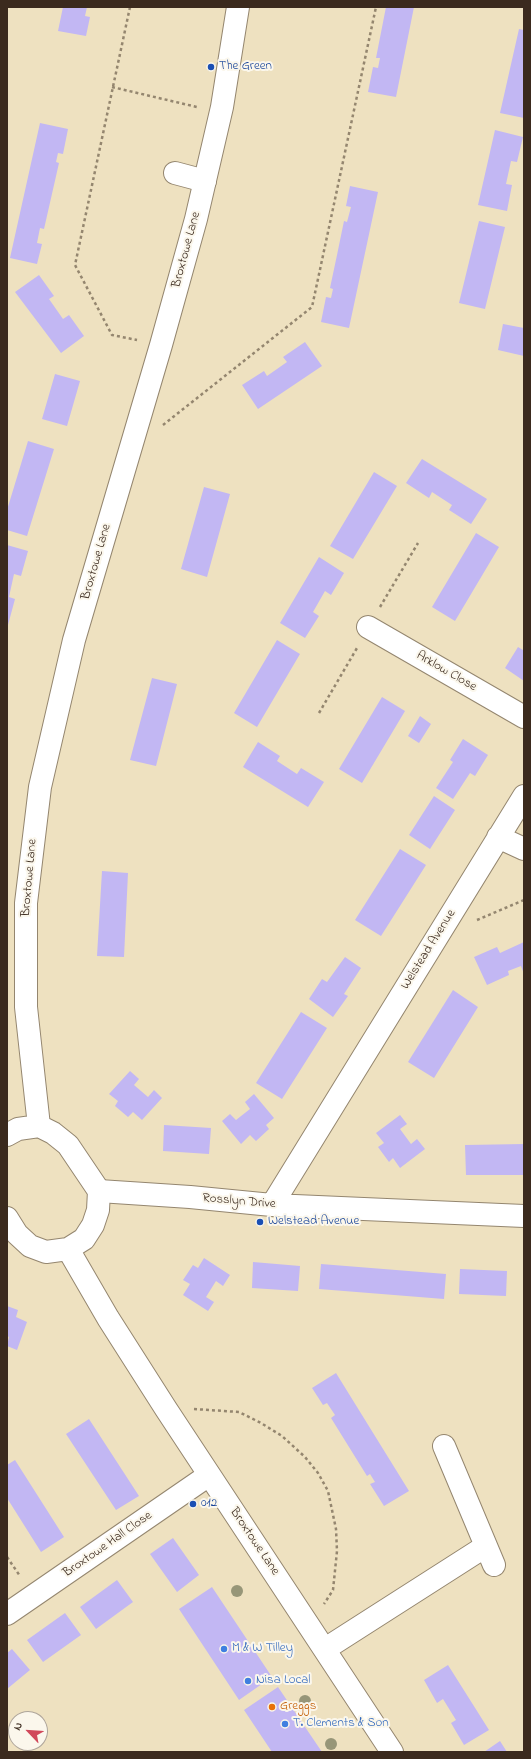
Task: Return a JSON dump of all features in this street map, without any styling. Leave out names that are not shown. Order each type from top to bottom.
[{"type":"main road","name":"Broxtowe Lane","points":[[39,1126],[26,1006],[26,903],[40,787],[74,640],[161,345],[205,181],[221,112],[238,7]]},
{"type":"main road","points":[[175,173],[205,181]]},
{"type":"main road","name":"Arklow Close","points":[[368,627],[524,717]]},
{"type":"main road","name":"Welstead Avenue","points":[[272,1205],[524,796]]},
{"type":"main road","points":[[498,838],[524,849]]},
{"type":"main road","points":[[7,1135],[18,1129],[39,1126],[68,1145],[99,1192],[98,1210],[93,1225],[84,1239],[68,1249],[46,1252],[30,1246],[10,1230]]},
{"type":"main road","name":"Rosslyn Drive","points":[[99,1192],[190,1197],[272,1205],[524,1216]]},
{"type":"main road","name":"Broxtowe Lane","points":[[68,1249],[108,1318],[166,1409],[392,1752]]},
{"type":"main road","points":[[325,1649],[490,1555],[444,1446]]},
{"type":"main road","name":"Broxtowe Hall Close","points":[[7,1614],[209,1475]]},
{"type":"path","points":[[130,7],[75,265],[112,335],[161,345]]},
{"type":"path","points":[[160,427],[312,307],[376,7]]},
{"type":"path","points":[[112,87],[221,112]]},
{"type":"path","points":[[166,1409],[203,1409],[239,1412],[282,1436],[305,1457],[318,1473],[328,1491],[336,1529],[337,1551],[333,1590],[310,1626]]},
{"type":"building","points":[[63,7],[87,7],[85,16],[90,17],[86,36],[58,31]]},
{"type":"building","points":[[386,7],[414,7],[396,97],[368,92],[373,67],[378,68],[380,58],[376,58]]},
{"type":"building","points":[[519,29],[524,30],[524,118],[500,113]]},
{"type":"building","points":[[40,123],[68,129],[63,154],[58,153],[56,162],[59,163],[44,229],[40,228],[37,243],[42,244],[37,264],[10,258]]},
{"type":"building","points":[[495,130],[523,137],[517,162],[511,161],[506,184],[512,185],[507,211],[478,205]]},
{"type":"building","points":[[350,186],[378,192],[349,328],[321,322],[326,297],[331,298],[333,289],[330,288],[344,221],[347,222],[351,207],[346,206]]},
{"type":"building","points":[[479,221],[505,227],[485,309],[459,303]]},
{"type":"building","points":[[39,275],[54,296],[49,299],[63,319],[69,315],[84,336],[61,353],[15,292]]},
{"type":"building","points":[[503,324],[524,328],[524,356],[498,350]]},
{"type":"building","points":[[305,342],[322,366],[258,409],[242,385],[264,371],[267,376],[287,362],[283,357]]},
{"type":"building","points":[[55,374],[80,381],[67,426],[42,419]]},
{"type":"building","points":[[28,441],[54,449],[27,536],[7,530],[7,510]]},
{"type":"building","points":[[422,459],[487,499],[471,524],[449,510],[452,505],[432,492],[429,498],[406,483]]},
{"type":"building","points":[[374,472],[397,486],[353,559],[330,546]]},
{"type":"building","points":[[204,487],[230,494],[207,577],[181,569]]},
{"type":"building","points":[[476,533],[499,547],[455,621],[432,607]]},
{"type":"building","points":[[7,545],[28,551],[21,576],[14,574],[9,597],[15,599],[8,625]]},
{"type":"building","points":[[319,557],[344,573],[331,595],[325,591],[313,612],[319,616],[305,638],[280,623]]},
{"type":"building","points":[[277,640],[300,654],[257,727],[234,713]]},
{"type":"building","points":[[518,647],[523,650],[524,648],[524,681],[505,668]]},
{"type":"building","points":[[152,678],[177,684],[156,766],[130,760]]},
{"type":"building","points":[[382,697],[405,711],[362,783],[339,769]]},
{"type":"building","points":[[420,716],[431,724],[419,743],[408,736]]},
{"type":"building","points":[[463,739],[488,755],[475,776],[470,773],[453,799],[436,788],[453,762],[450,760]]},
{"type":"building","points":[[258,742],[280,756],[277,761],[297,774],[301,768],[324,782],[308,807],[243,767]]},
{"type":"building","points":[[434,796],[455,810],[430,849],[409,835]]},
{"type":"building","points":[[400,849],[426,865],[381,936],[355,920]]},
{"type":"building","points":[[102,871],[128,873],[124,957],[97,956]]},
{"type":"building","points":[[524,942],[524,974],[521,966],[508,971],[509,975],[487,985],[474,957],[497,947],[500,953]]},
{"type":"building","points":[[345,957],[361,968],[344,994],[348,996],[333,1017],[309,999],[322,979],[327,982]]},
{"type":"building","points":[[453,990],[478,1007],[434,1078],[408,1062]]},
{"type":"building","points":[[301,1012],[327,1028],[282,1099],[256,1083]]},
{"type":"building","points":[[130,1071],[139,1079],[134,1085],[148,1097],[154,1090],[162,1098],[142,1120],[133,1112],[128,1117],[115,1106],[118,1101],[109,1094]]},
{"type":"building","points":[[254,1094],[274,1118],[266,1125],[269,1129],[256,1141],[250,1135],[241,1144],[222,1121],[230,1114],[236,1120],[250,1109],[245,1102]]},
{"type":"building","points":[[400,1115],[407,1124],[400,1129],[411,1144],[417,1139],[425,1149],[400,1168],[393,1158],[389,1162],[378,1147],[384,1143],[376,1133]]},
{"type":"building","points":[[164,1125],[211,1128],[209,1154],[163,1151]]},
{"type":"building","points":[[524,1144],[524,1175],[466,1175],[465,1145]]},
{"type":"building","points":[[204,1258],[230,1275],[223,1286],[216,1281],[206,1297],[214,1302],[208,1311],[183,1295],[190,1284],[183,1280],[193,1265],[198,1268]]},
{"type":"building","points":[[253,1262],[300,1266],[298,1291],[252,1288]]},
{"type":"building","points":[[321,1264],[446,1274],[444,1299],[319,1289]]},
{"type":"building","points":[[460,1269],[507,1271],[506,1296],[459,1294]]},
{"type":"building","points":[[7,1306],[18,1310],[16,1317],[27,1322],[17,1350],[7,1346],[9,1337],[7,1336]]},
{"type":"building","points":[[336,1373],[409,1491],[384,1506],[370,1484],[375,1482],[370,1474],[367,1476],[331,1418],[335,1415],[327,1403],[323,1405],[312,1388]]},
{"type":"building","points":[[89,1419],[139,1496],[116,1510],[66,1434]]},
{"type":"building","points":[[15,1460],[64,1537],[41,1552],[7,1498],[7,1465]]},
{"type":"building","points":[[173,1538],[199,1575],[177,1592],[150,1554]]},
{"type":"building","points":[[117,1580],[133,1602],[96,1629],[80,1607]]},
{"type":"building","points":[[212,1587],[272,1677],[239,1700],[179,1609]]},
{"type":"building","points":[[65,1613],[81,1635],[43,1662],[27,1640]]},
{"type":"building","points":[[12,1649],[30,1670],[7,1689],[7,1653]]},
{"type":"building","points":[[448,1665],[489,1730],[464,1745],[451,1723],[456,1720],[443,1699],[437,1703],[424,1680]]},
{"type":"building","points":[[278,1687],[322,1752],[272,1752],[244,1710]]},
{"type":"building","points":[[500,1741],[507,1752],[484,1752]]},
{"type":"place","name":"The Green","points":[[211,67]]},
{"type":"place","name":"Welstead Avenue","points":[[260,1222]]},
{"type":"place","name":"012","points":[[193,1504]]},
{"type":"place","name":"M & W Tilley","points":[[224,1649]]},
{"type":"place","name":"Nisa Local","points":[[248,1681]]},
{"type":"place","name":"Greggs","points":[[272,1707]]},
{"type":"place","name":"T. Clements & Son","points":[[285,1724]]}]
